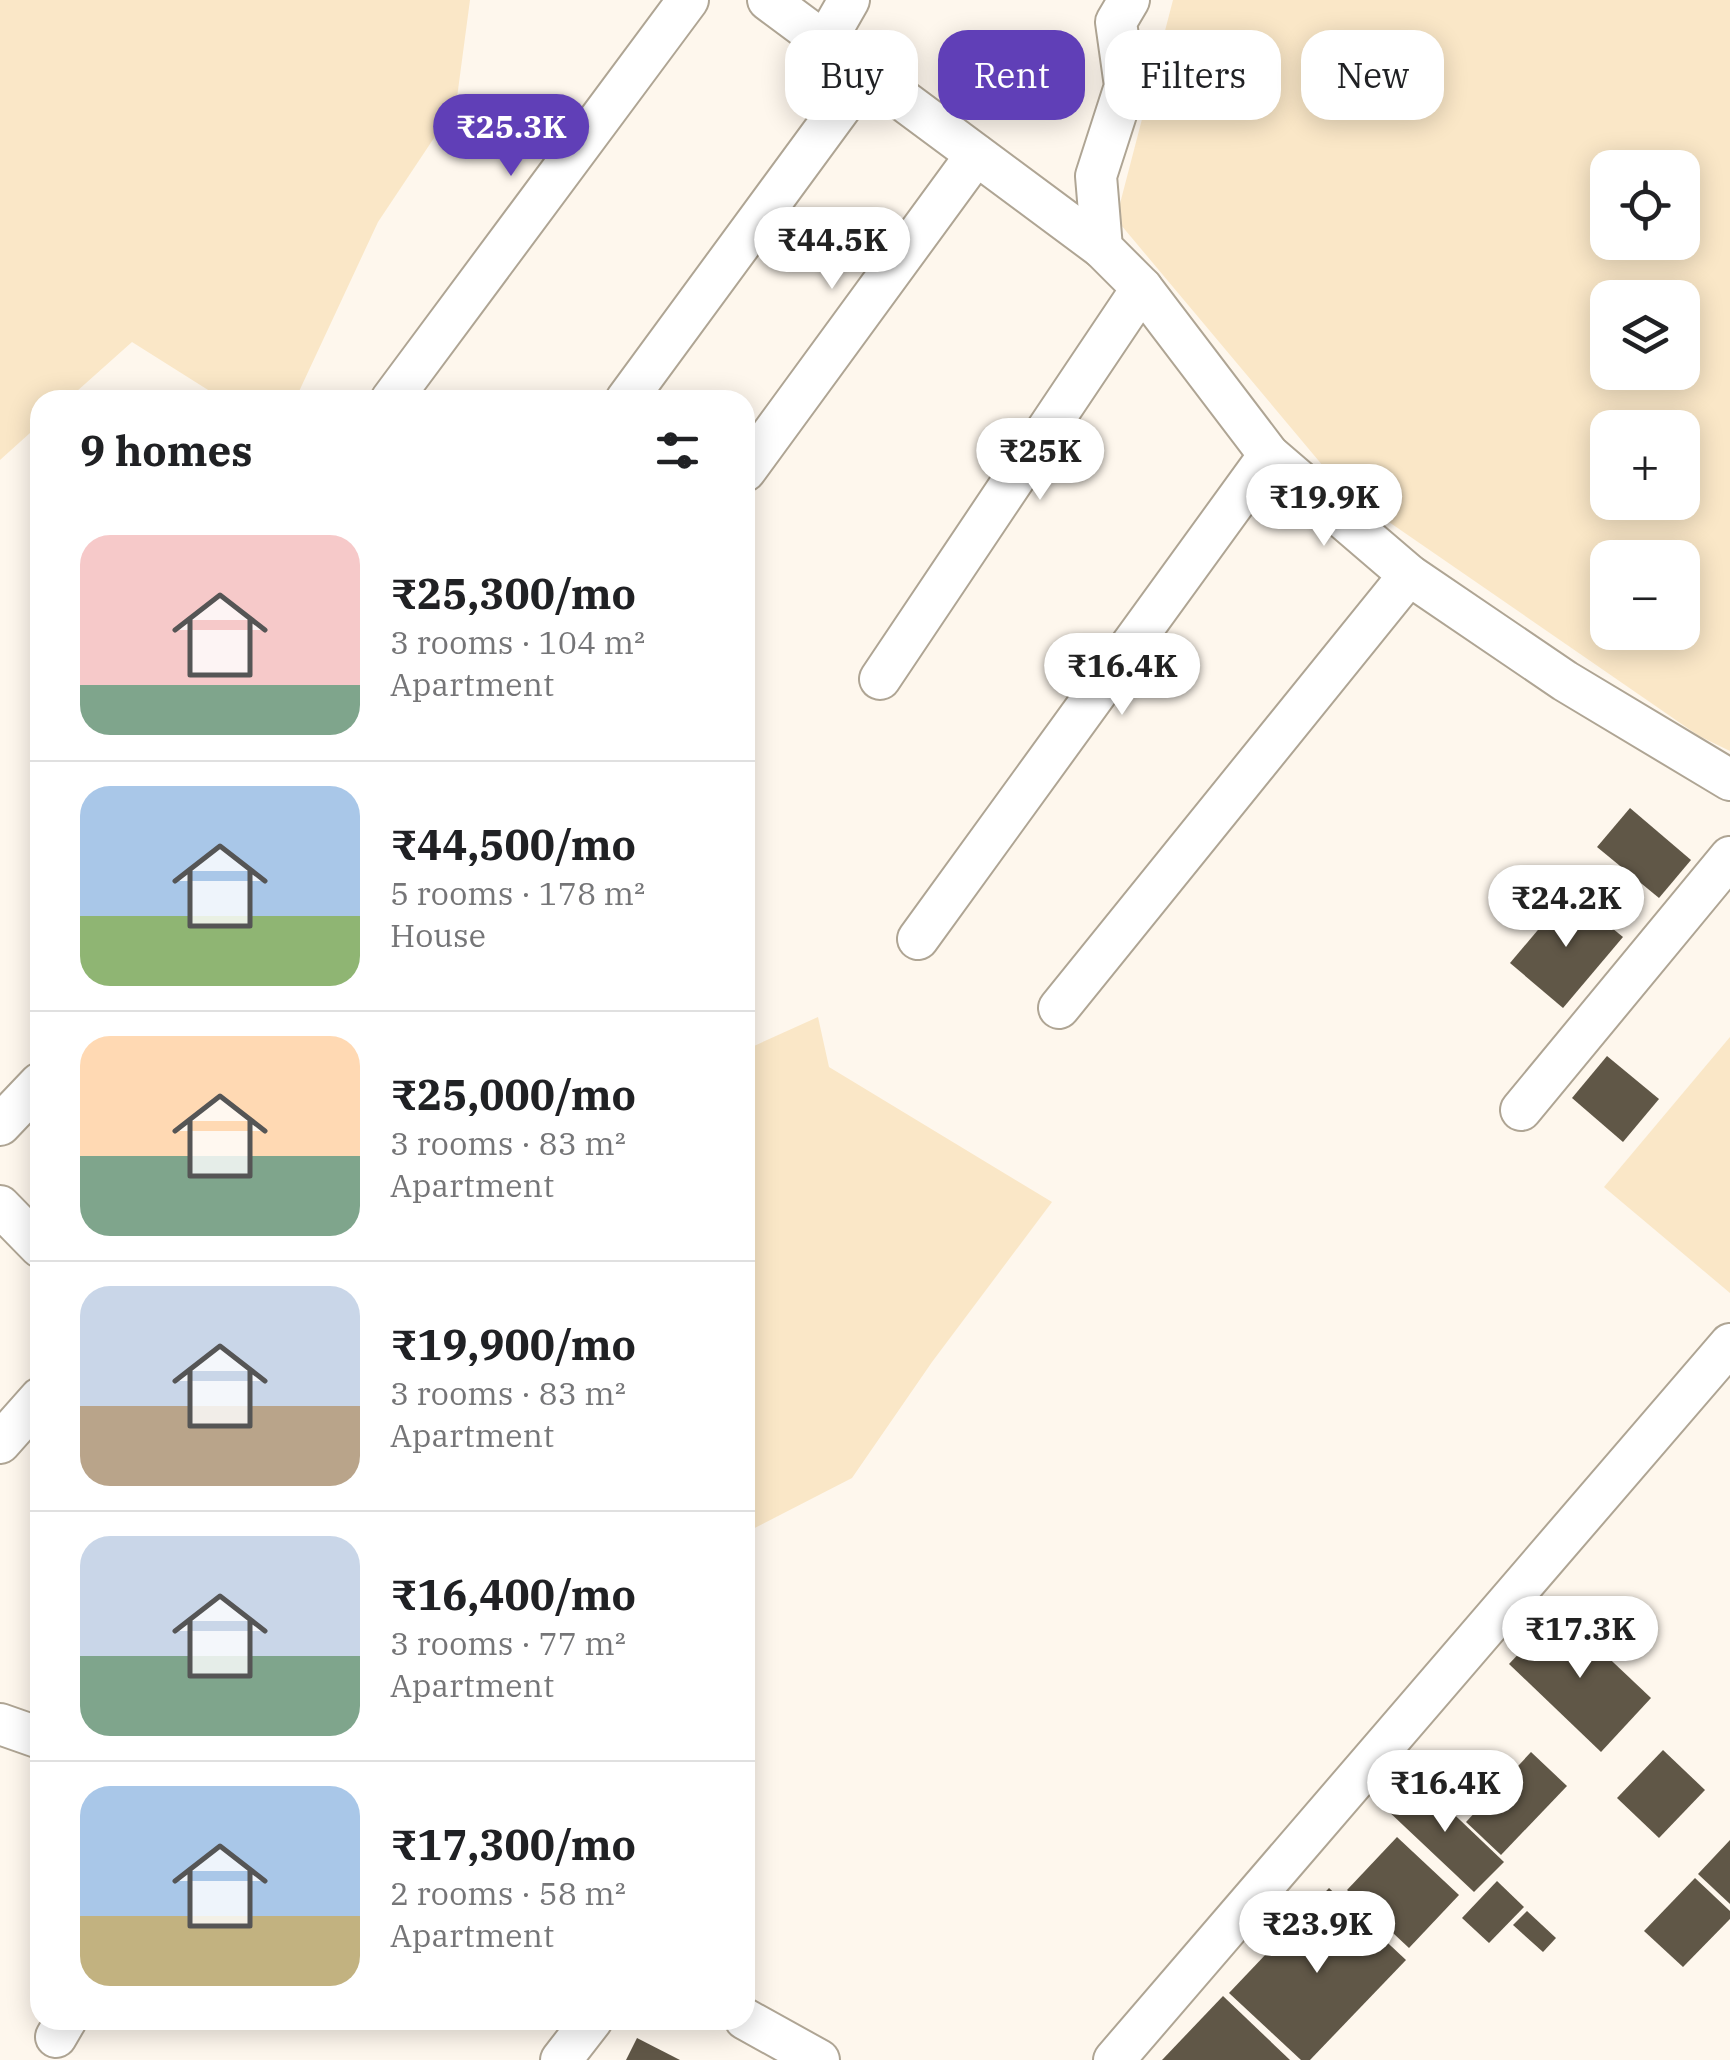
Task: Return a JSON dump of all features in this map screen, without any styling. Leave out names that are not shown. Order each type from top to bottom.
[{"type":"street","points":[[398,390],[688,0]]},
{"type":"street","points":[[768,0],[809,30]]},
{"type":"street","points":[[832,30],[849,0]]},
{"type":"street","points":[[1102,248],[1096,176],[1125,86],[1116,22],[1130,0]]},
{"type":"street","points":[[918,112],[1102,248],[1142,288],[1269,455],[1409,576],[1566,680],[1730,780]]},
{"type":"street","points":[[633,390],[832,120]]},
{"type":"street","points":[[755,456],[976,155]]},
{"type":"street","points":[[880,678],[1142,288]]},
{"type":"street","points":[[918,939],[1269,455]]},
{"type":"street","points":[[1059,1008],[1409,576]]},
{"type":"street","points":[[1521,1110],[1730,857]]},
{"type":"street","points":[[0,1125],[30,1094]]},
{"type":"street","points":[[0,1206],[30,1237]]},
{"type":"street","points":[[1114,2060],[1730,1344]]},
{"type":"street","points":[[0,1443],[30,1409]]},
{"type":"street","points":[[0,1724],[30,1734]]},
{"type":"street","points":[[755,2025],[819,2060]]},
{"type":"street","points":[[561,2060],[584,2030]]},
{"type":"shaded area","points":[[0,0],[470,0],[456,105],[378,222],[300,390],[208,390],[132,342],[78,390],[30,390],[30,433],[0,460]]},
{"type":"shaded area","points":[[1173,0],[1730,0],[1730,751],[1699,736],[1344,491],[1116,219],[1142,120],[1281,120],[1281,30],[1165,30]]},
{"type":"shaded area","points":[[818,1017],[829,1067],[1052,1202],[932,1362],[852,1478],[755,1528],[755,1045]]},
{"type":"shaded area","points":[[1730,1037],[1730,1293],[1604,1187]]},
{"type":"building","points":[[1630,808],[1691,860],[1659,898],[1597,847]]},
{"type":"building","points":[[1569,893],[1623,937],[1563,1008],[1510,963]]},
{"type":"building","points":[[1607,1056],[1659,1099],[1623,1142],[1572,1098]]},
{"type":"building","points":[[1559,1611],[1651,1698],[1601,1752],[1509,1664]]},
{"type":"building","points":[[1663,1750],[1705,1790],[1659,1838],[1617,1798]]},
{"type":"building","points":[[1531,1752],[1567,1786],[1501,1855],[1466,1822]]},
{"type":"building","points":[[1416,1778],[1504,1862],[1474,1892],[1386,1809]]},
{"type":"building","points":[[1397,1837],[1459,1895],[1409,1948],[1347,1890]]},
{"type":"building","points":[[1730,1840],[1730,1904],[1698,1874]]},
{"type":"building","points":[[1695,1878],[1730,1911],[1730,1919],[1683,1967],[1644,1931]]},
{"type":"building","points":[[1497,1881],[1524,1907],[1489,1943],[1462,1918]]},
{"type":"building","points":[[1329,1888],[1406,1960],[1310,2060],[1301,2060],[1229,1993]]},
{"type":"building","points":[[1527,1911],[1556,1938],[1543,1952],[1513,1925]]},
{"type":"building","points":[[1223,1996],[1290,2060],[1162,2060]]},
{"type":"building","points":[[637,2038],[680,2060],[626,2060]]}]
